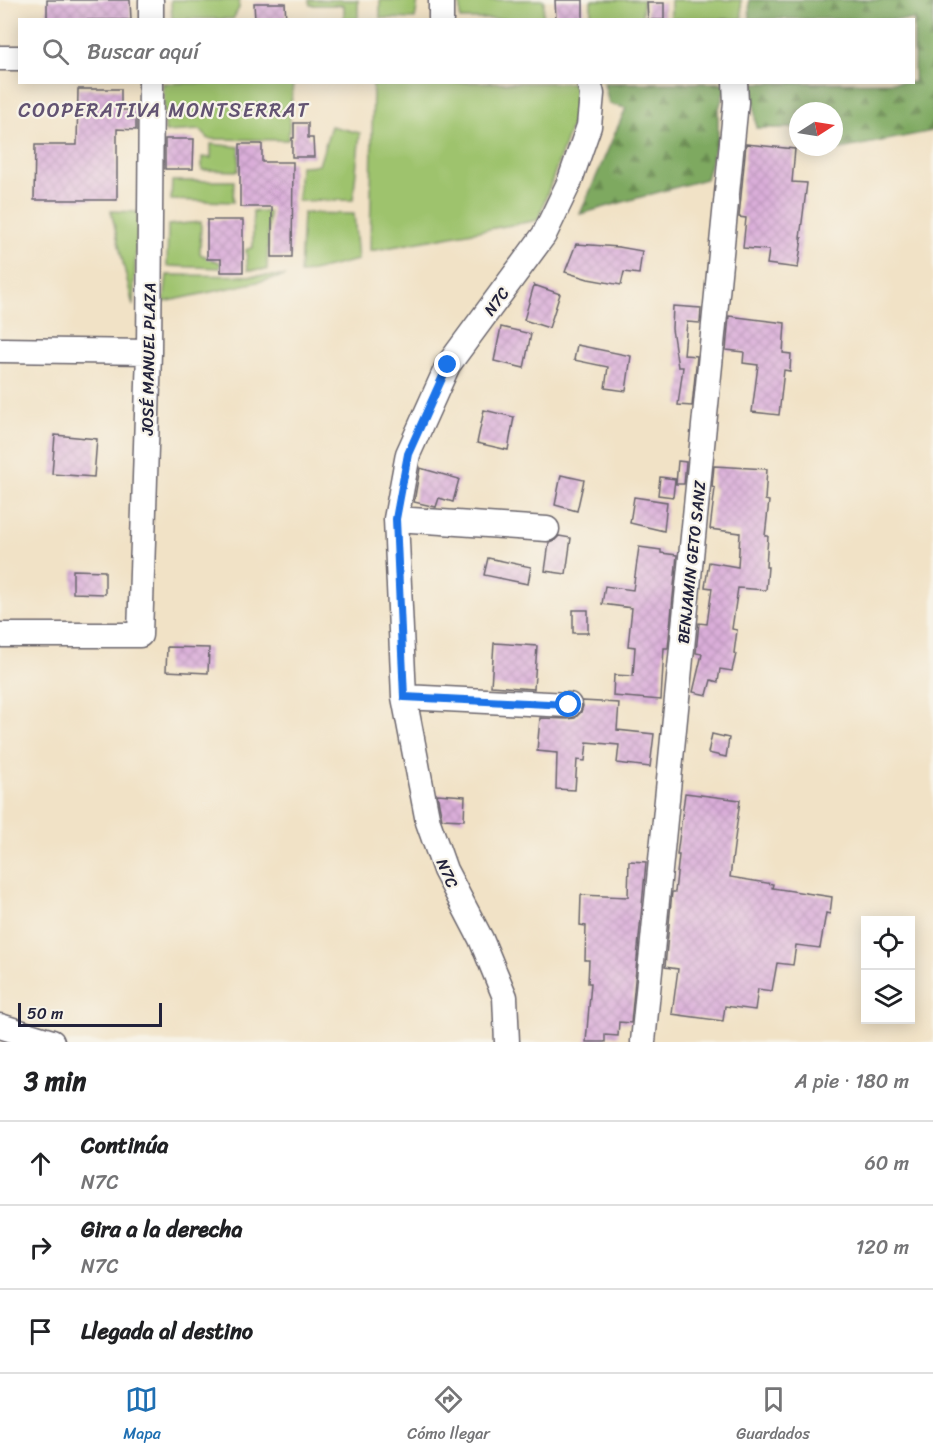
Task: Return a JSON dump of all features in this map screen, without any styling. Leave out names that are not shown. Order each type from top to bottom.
[{"type":"street","points":[[151,0],[151,18]]},
{"type":"street","points":[[441,0],[441,18]]},
{"type":"street","points":[[0,58],[18,58]]},
{"type":"street","name":"JOSÉ MANUEL PLAZA","points":[[0,635],[140,635],[149,352],[151,84]]},
{"type":"street","name":"N7C","points":[[507,1042],[505,997],[481,939],[445,870],[428,822],[404,697],[396,519],[408,454],[448,365],[544,235],[569,183],[589,126],[592,94],[590,84]]},
{"type":"street","name":"BENJAMIN GETO SANZ","points":[[643,1042],[735,113],[735,84]]},
{"type":"street","points":[[0,350],[149,352]]},
{"type":"street","points":[[396,519],[547,530]]},
{"type":"street","points":[[404,697],[569,705]]},
{"type":"street","points":[[0,1026],[52,1042]]},
{"type":"green space","points":[[171,0],[239,0],[239,8],[234,18],[172,18]]},
{"type":"green space","points":[[309,0],[358,0],[358,18],[344,18],[344,5],[310,5]]},
{"type":"green space","points":[[380,0],[423,0],[418,1],[415,18],[380,18]]},
{"type":"green space","points":[[460,0],[544,0],[543,18],[460,18]]},
{"type":"green space","points":[[591,0],[643,0],[642,18],[591,18]]},
{"type":"green space","points":[[671,0],[741,0],[742,18],[671,18]]},
{"type":"green space","points":[[749,0],[933,0],[933,131],[843,149],[843,102],[789,102],[789,128],[756,128],[753,84],[915,84],[915,18],[750,18]]},
{"type":"green space","points":[[163,84],[293,84],[288,140],[209,139],[200,130],[165,132]]},
{"type":"green space","points":[[373,84],[578,84],[582,95],[538,220],[370,251]]},
{"type":"green space","points":[[604,84],[723,84],[725,89],[718,112],[718,137],[706,179],[580,214],[626,108],[609,104]]},
{"type":"green space","points":[[331,126],[360,133],[353,200],[298,201],[300,166],[319,165]]},
{"type":"green space","points":[[211,144],[240,147],[238,171],[202,170],[202,157],[211,158]]},
{"type":"green space","points":[[172,181],[234,181],[233,202],[171,200]]},
{"type":"green space","points":[[111,211],[138,212],[133,306]]},
{"type":"green space","points":[[253,211],[269,212],[267,270],[248,270],[246,250],[253,247]]},
{"type":"green space","points":[[303,213],[354,214],[358,260],[300,274]]},
{"type":"green space","points":[[201,222],[200,254],[221,263],[221,268],[167,266],[168,225]]},
{"type":"green space","points":[[167,275],[286,276],[164,302]]},
{"type":"building","points":[[47,0],[130,0],[131,18],[47,18]]},
{"type":"building","points":[[555,0],[583,0],[583,18],[556,18]]},
{"type":"building","points":[[254,3],[285,3],[286,18],[255,18]]},
{"type":"building","points":[[647,3],[664,3],[664,18],[648,18]]},
{"type":"building","points":[[78,89],[121,89],[121,110],[136,110],[136,130],[117,129],[117,200],[34,200],[35,145],[77,145]]},
{"type":"building","points":[[294,123],[308,123],[308,138],[313,138],[314,157],[292,157]]},
{"type":"building","points":[[165,139],[194,139],[193,169],[165,169]]},
{"type":"building","points":[[240,144],[262,144],[262,162],[293,162],[292,257],[272,257],[272,207],[240,207]]},
{"type":"building","points":[[746,144],[789,148],[789,156],[794,156],[792,182],[807,183],[798,268],[767,264],[769,250],[743,248],[746,218],[739,217]]},
{"type":"building","points":[[207,220],[243,220],[243,272],[221,272],[221,259],[207,259]]},
{"type":"building","points":[[576,244],[642,251],[639,274],[624,272],[621,285],[565,272]]},
{"type":"building","points":[[534,285],[560,294],[549,328],[524,320]]},
{"type":"building","points":[[673,306],[701,308],[700,323],[687,322],[684,355],[697,356],[692,406],[678,405],[683,367],[678,367],[672,329]]},
{"type":"building","points":[[729,316],[785,323],[783,353],[791,354],[790,371],[784,370],[779,415],[752,412],[758,365],[743,363],[744,352],[726,350]]},
{"type":"building","points":[[501,327],[531,334],[524,368],[494,361]]},
{"type":"building","points":[[577,345],[631,356],[626,391],[605,388],[608,367],[574,360]]},
{"type":"building","points":[[484,410],[514,417],[508,450],[477,443]]},
{"type":"building","points":[[55,435],[97,439],[94,477],[52,474]]},
{"type":"building","points":[[678,461],[686,462],[684,484],[676,484]]},
{"type":"building","points":[[714,466],[767,469],[765,500],[769,501],[765,536],[768,536],[766,567],[768,567],[766,590],[738,588],[732,629],[737,630],[734,653],[736,654],[732,671],[720,669],[718,682],[711,680],[707,695],[693,692],[702,654],[696,653],[699,623],[707,624],[712,588],[705,587],[709,562],[738,567],[740,533],[710,529],[715,488],[712,487]]},
{"type":"building","points":[[420,468],[459,479],[453,502],[439,498],[436,507],[414,502]]},
{"type":"building","points":[[561,475],[584,480],[577,511],[555,505]]},
{"type":"building","points":[[660,477],[675,479],[673,497],[658,495]]},
{"type":"building","points":[[634,497],[667,502],[664,531],[630,523]]},
{"type":"building","points":[[559,536],[571,538],[566,574],[545,571],[549,543]]},
{"type":"building","points":[[639,547],[677,555],[668,648],[664,648],[661,700],[613,696],[614,675],[633,676],[635,647],[628,646],[632,608],[602,604],[605,586],[633,590]]},
{"type":"building","points":[[488,558],[531,567],[528,584],[484,575]]},
{"type":"building","points":[[73,570],[105,571],[105,594],[73,593]]},
{"type":"building","points":[[573,610],[588,610],[588,633],[573,633]]},
{"type":"building","points":[[494,643],[537,646],[534,689],[491,686]]},
{"type":"building","points":[[167,647],[209,648],[208,673],[166,671]]},
{"type":"building","points":[[582,701],[619,703],[617,730],[654,734],[650,767],[617,763],[619,745],[587,742],[585,761],[577,760],[575,790],[556,789],[557,753],[537,751],[540,718],[575,718],[581,712]]},
{"type":"building","points":[[712,734],[729,738],[726,757],[708,753]]},
{"type":"building","points":[[685,793],[740,800],[730,877],[773,884],[772,888],[832,897],[830,914],[826,913],[820,948],[796,945],[793,965],[777,963],[772,991],[758,989],[755,1010],[725,1006],[723,1021],[672,1014],[678,969],[665,967]]},
{"type":"building","points":[[437,794],[465,796],[464,820],[442,819]]},
{"type":"building","points":[[629,861],[646,862],[631,1023],[619,1022],[618,1036],[605,1035],[605,1042],[586,1042],[591,983],[588,983],[589,960],[585,960],[586,926],[580,925],[581,895],[628,897]]},
{"type":"district","name":"COOPERATIVA MONTSERRAT","points":[[164,110]]},
{"type":"route","points":[[448,365],[408,454],[396,519],[404,697],[569,705]]}]
